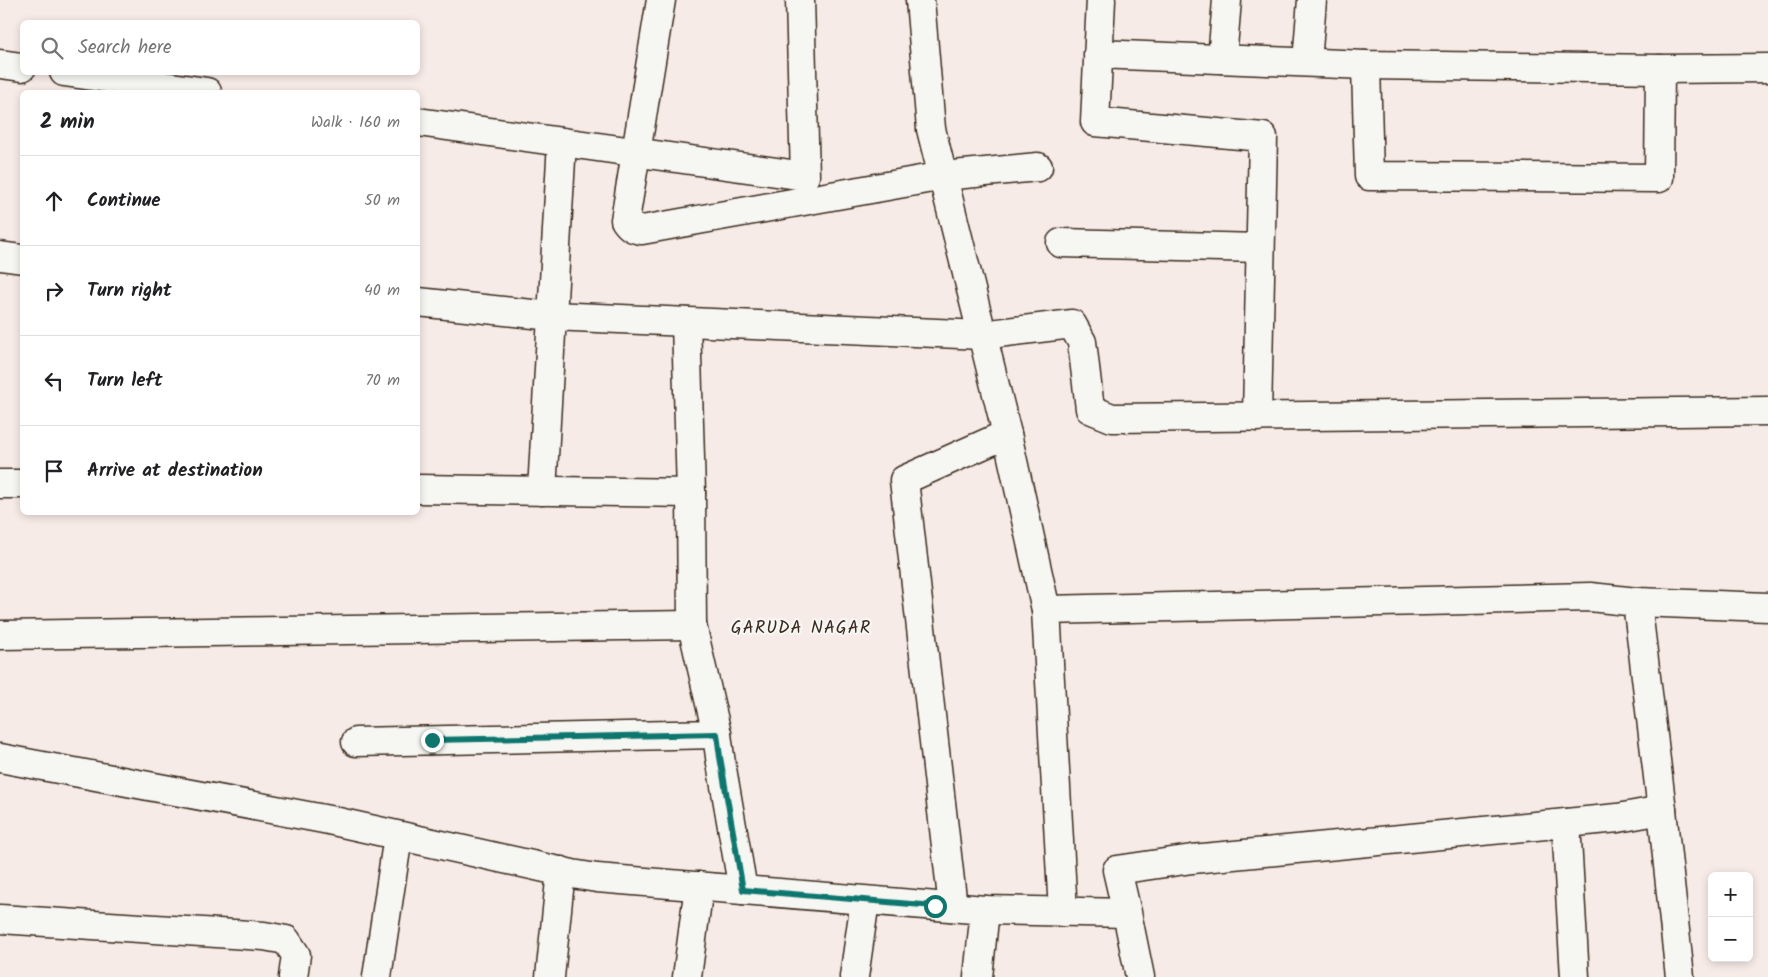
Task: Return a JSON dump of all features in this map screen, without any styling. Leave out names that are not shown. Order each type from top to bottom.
[{"type":"street","points":[[661,0],[625,220],[634,229],[642,230],[943,176],[1038,167]]},
{"type":"street","points":[[420,122],[805,176],[800,0]]},
{"type":"street","points":[[920,0],[931,129],[1007,434],[1046,610],[1063,912]]},
{"type":"street","points":[[1101,0],[1095,122],[1263,137],[1257,417]]},
{"type":"street","points":[[1222,59],[1228,0]]},
{"type":"street","points":[[1307,62],[1312,0]]},
{"type":"street","points":[[1098,54],[1366,65],[1660,69],[1768,68]]},
{"type":"street","points":[[0,64],[20,67]]},
{"type":"street","points":[[1366,65],[1369,176],[1659,178],[1660,69]]},
{"type":"street","points":[[85,75],[193,90]]},
{"type":"street","points":[[542,491],[562,142]]},
{"type":"street","points":[[1061,243],[1260,248]]},
{"type":"street","points":[[0,256],[20,259]]},
{"type":"street","points":[[420,302],[552,316],[982,335],[1072,324],[1082,342],[1090,409],[1112,418],[1768,411]]},
{"type":"street","points":[[686,322],[692,493],[692,625],[717,734],[743,890]]},
{"type":"street","points":[[953,907],[904,480],[1007,434]]},
{"type":"street","points":[[0,484],[20,484]]},
{"type":"street","points":[[420,489],[692,493]]},
{"type":"street","points":[[1046,610],[1590,597],[1637,602],[1768,607]]},
{"type":"street","points":[[1637,602],[1680,977]]},
{"type":"street","points":[[0,634],[692,625]]},
{"type":"street","points":[[356,742],[717,734]]},
{"type":"street","points":[[0,758],[328,820],[597,878],[985,910],[1128,913]]},
{"type":"street","points":[[1140,977],[1128,913],[1117,870],[1192,859],[1618,818],[1662,810]]},
{"type":"street","points":[[1566,823],[1575,977]]},
{"type":"street","points":[[377,977],[398,836]]},
{"type":"street","points":[[550,977],[561,871]]},
{"type":"street","points":[[687,977],[699,886]]},
{"type":"street","points":[[854,977],[865,901]]},
{"type":"street","points":[[978,977],[985,910]]},
{"type":"street","points":[[0,919],[264,936],[286,940],[296,955],[293,977]]},
{"type":"district","name":"GARUDA NAGAR","points":[[801,627]]},
{"type":"route","points":[[432,740],[717,734],[743,890],[935,906]]}]
